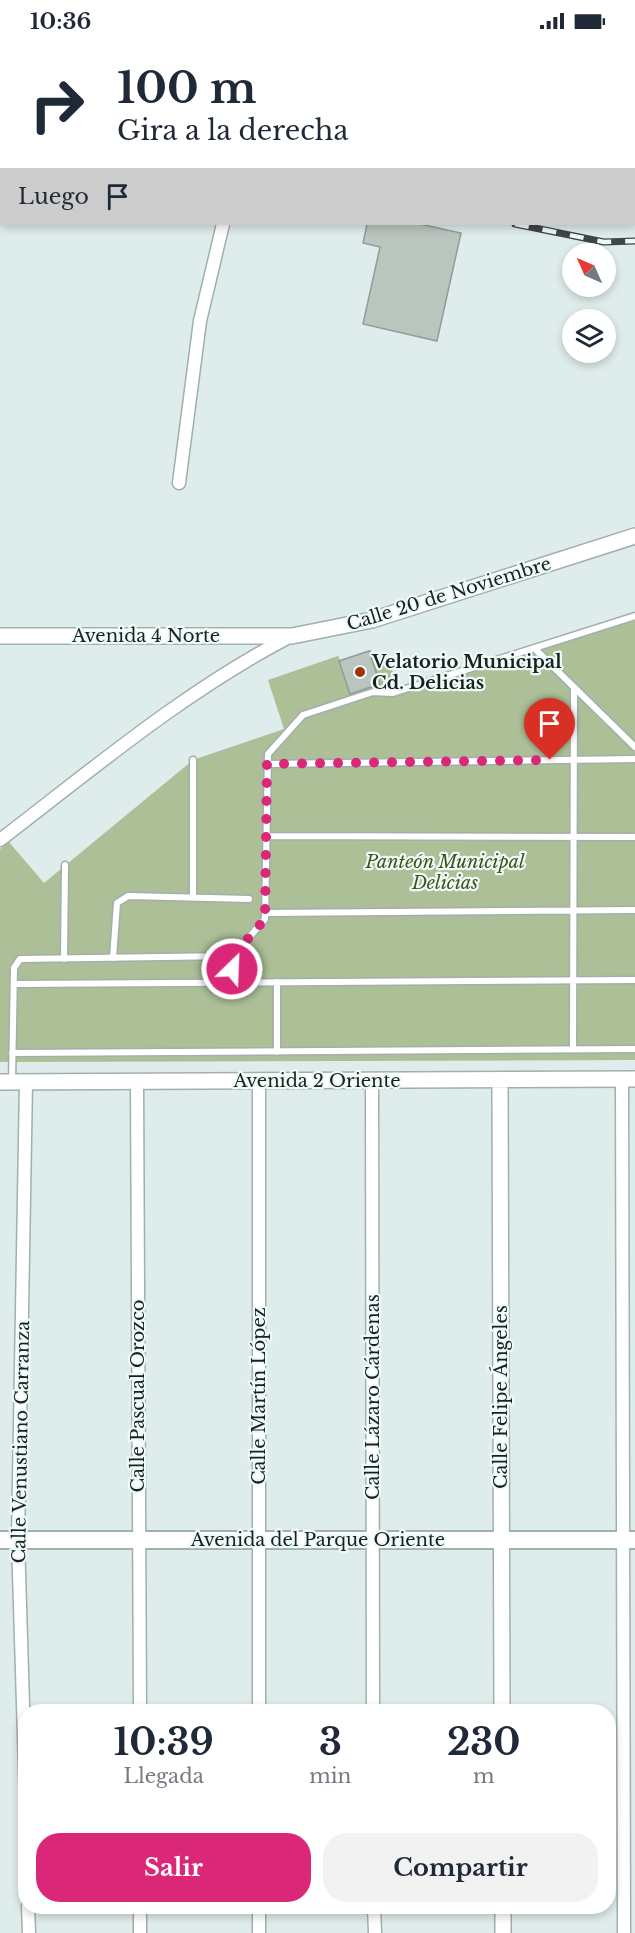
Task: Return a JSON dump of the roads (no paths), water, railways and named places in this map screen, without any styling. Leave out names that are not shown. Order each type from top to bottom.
[{"type":"main road","name":"Avenida del Parque Oriente","points":[[0,1540],[629,1540]]},
{"type":"street","points":[[179,483],[200,321],[223,225]]},
{"type":"street","name":"Calle 20 de Noviembre","points":[[0,840],[185,699],[241,662],[292,636],[390,615],[635,536]]},
{"type":"street","name":"Avenida 4 Norte","points":[[0,636],[292,636]]},
{"type":"street","points":[[624,1933],[629,1540],[628,1079]]},
{"type":"street","name":"Avenida 2 Oriente","points":[[13,1082],[500,1082],[628,1079]]},
{"type":"street","name":"Calle Pascual Orozco","points":[[137,1081],[140,1704]]},
{"type":"street","name":"Calle Martín López","points":[[259,1081],[259,1704]]},
{"type":"street","name":"Calle Venustiano Carranza","points":[[13,1082],[18,1540],[23,1704]]},
{"type":"street","name":"Calle Lázaro Cárdenas","points":[[372,1082],[373,1704]]},
{"type":"street","name":"Calle Felipe Ángeles","points":[[500,1082],[502,1704]]},
{"type":"street","points":[[28,1914],[29,1933]]},
{"type":"street","points":[[140,1914],[141,1933]]},
{"type":"street","points":[[259,1914],[259,1933]]},
{"type":"street","points":[[374,1914],[375,1933]]},
{"type":"street","points":[[503,1914],[503,1933]]},
{"type":"lane","points":[[232,982],[233,956],[265,919],[267,754],[303,715],[373,692],[393,693],[635,616]]},
{"type":"lane","points":[[534,648],[635,747]]},
{"type":"lane","points":[[573,1050],[574,687]]},
{"type":"lane","points":[[267,764],[635,759]]},
{"type":"lane","points":[[193,760],[193,897]]},
{"type":"lane","points":[[266,836],[635,837]]},
{"type":"lane","points":[[64,959],[65,865]]},
{"type":"lane","points":[[113,958],[117,903],[121,898],[128,896],[249,899]]},
{"type":"lane","points":[[265,914],[635,910]]},
{"type":"lane","points":[[13,1082],[14,968],[20,959],[233,956]]},
{"type":"lane","points":[[14,984],[635,980]]},
{"type":"lane","points":[[277,982],[277,1052]]},
{"type":"lane","points":[[12,1053],[635,1049]]},
{"type":"railway","points":[[520,225],[604,242],[635,241]]},
{"type":"place","name":"Velatorio Municipal Cd. Delicias","points":[[360,672]]},
{"type":"park label","name":"Panteón Municipal Delicias","points":[[445,872]]}]
